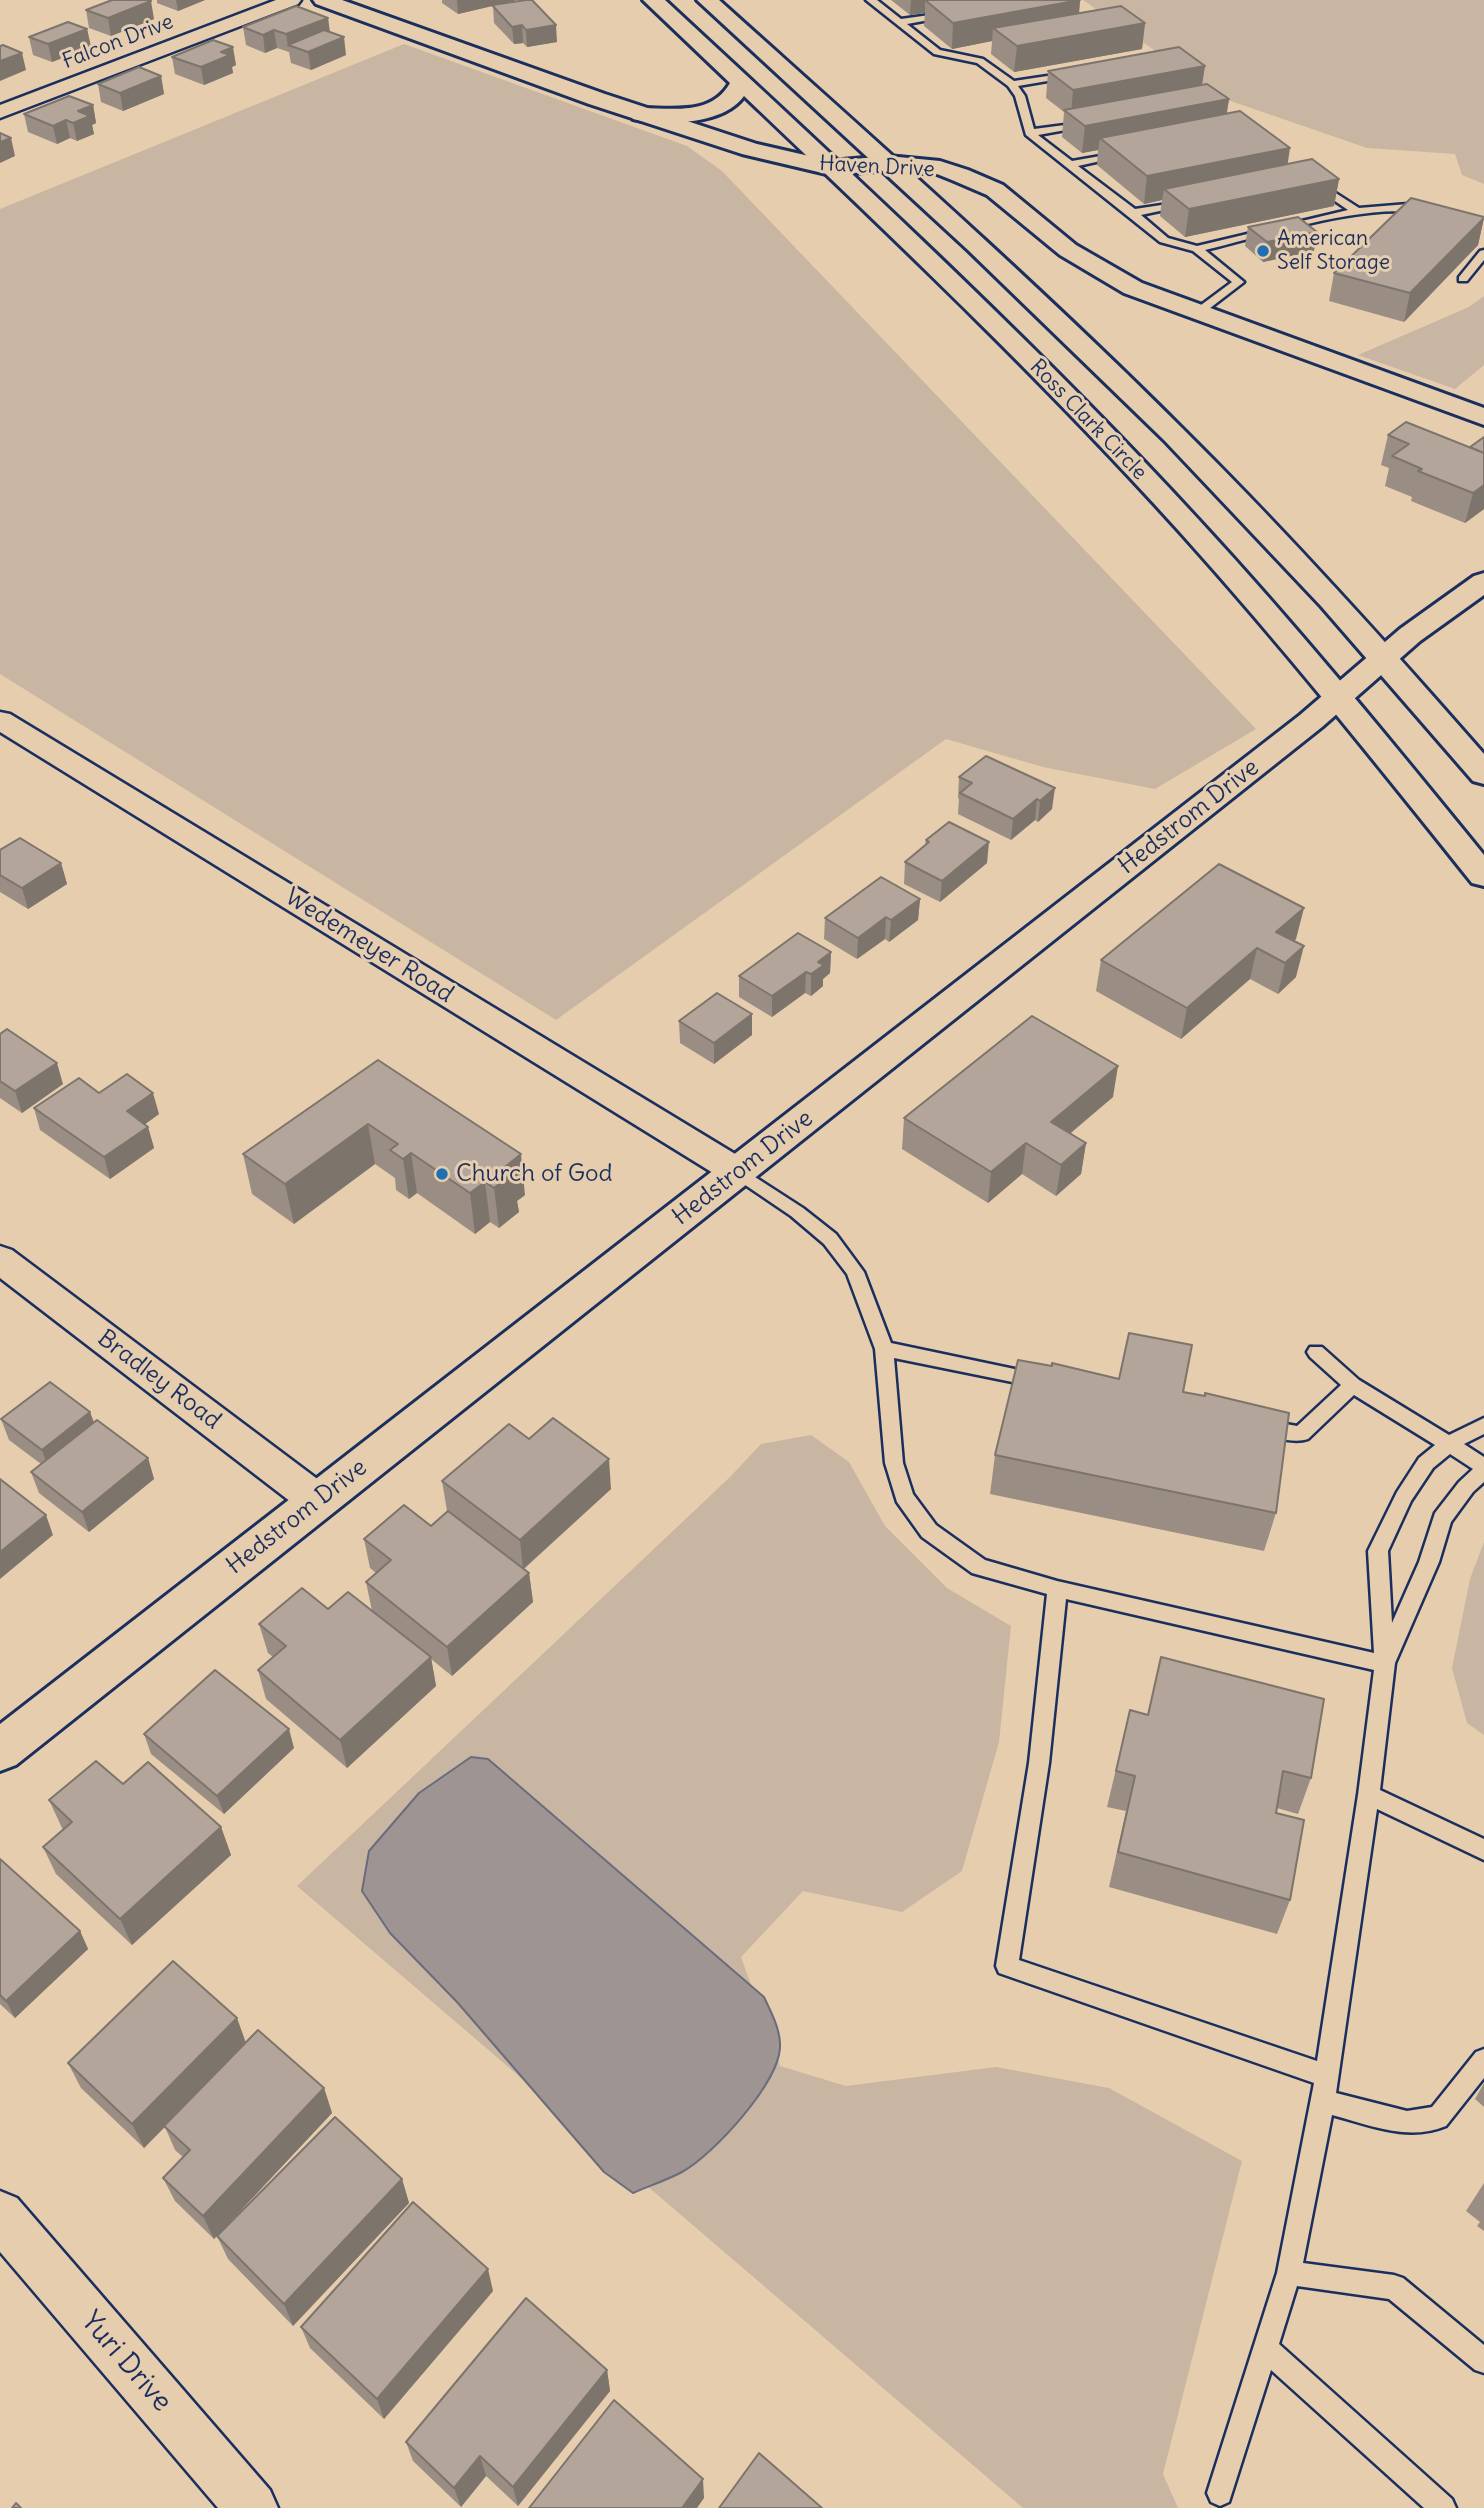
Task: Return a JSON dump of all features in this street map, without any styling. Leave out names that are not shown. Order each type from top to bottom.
[{"type":"main road","name":"Haven Drive","points":[[323,0],[642,114],[750,149],[831,168],[888,163],[940,168],[980,182],[1093,267],[1133,288],[1484,417]]},
{"type":"main road","name":"Ross Clark Circle","points":[[653,0],[1053,383],[1186,523],[1339,697],[1484,876]]},
{"type":"main road","name":"Ross Clark Circle","points":[[707,0],[888,163],[1092,354],[1237,498],[1385,658],[1484,774]]},
{"type":"main road","points":[[642,114],[687,114],[715,109],[730,101],[741,82]]},
{"type":"main road","name":"Hedstrom Drive","points":[[0,1751],[1339,697],[1410,635],[1484,582]]},
{"type":"street","name":"Falcon Drive","points":[[0,112],[292,0]]},
{"type":"street","name":"Wedemeyer Road","points":[[0,720],[738,1172]]},
{"type":"street","name":"Bradley Road","points":[[0,1259],[318,1501]]},
{"type":"street","name":"Yuri Drive","points":[[0,2215],[252,2508]]},
{"type":"lane","points":[[872,0],[937,52],[980,61],[1012,84],[1020,96],[1030,133],[1164,240],[1197,249],[1239,282],[1197,313]]},
{"type":"lane","points":[[900,22],[964,11]]},
{"type":"lane","points":[[956,56],[984,51]]},
{"type":"lane","points":[[1012,84],[1080,72]]},
{"type":"lane","points":[[1030,133],[1096,122]]},
{"type":"lane","points":[[1071,164],[1136,151]]},
{"type":"lane","points":[[1308,178],[1357,211]]},
{"type":"lane","points":[[1133,213],[1200,199]]},
{"type":"lane","points":[[1197,249],[1357,211],[1408,207],[1432,214]]},
{"type":"lane","points":[[1463,279],[1484,253]]},
{"type":"lane","points":[[738,1172],[797,1212],[830,1239],[855,1272],[884,1349],[894,1463],[904,1497],[929,1531],[979,1567],[1057,1589],[1385,1664]]},
{"type":"lane","points":[[884,1349],[1061,1385]]},
{"type":"lane","points":[[1316,1352],[1353,1385],[1484,1465]]},
{"type":"lane","points":[[1246,1423],[1300,1434],[1353,1385]]},
{"type":"lane","points":[[1220,2493],[1289,2273],[1323,2101],[1369,1795],[1385,1664],[1378,1551],[1404,1497],[1426,1463],[1449,1444],[1484,1425]]},
{"type":"lane","points":[[1385,1664],[1429,1562],[1441,1519],[1465,1487],[1484,1471]]},
{"type":"lane","points":[[1057,1589],[1039,1763],[1007,1966],[1326,2076]]},
{"type":"lane","points":[[1369,1795],[1484,1850]]},
{"type":"lane","points":[[1323,2101],[1407,2123],[1438,2118],[1484,2060]]},
{"type":"lane","points":[[1289,2273],[1394,2287],[1484,2361]]},
{"type":"lane","points":[[1266,2349],[1443,2508]]},
{"type":"shaded area","points":[[1083,0],[1484,0],[1484,184],[1462,175],[1455,154],[1367,148],[1222,98]]},
{"type":"shaded area","points":[[404,44],[687,146],[722,171],[1256,729],[1155,789],[1043,767],[946,739],[556,1020],[0,674],[0,209]]},
{"type":"shaded area","points":[[1484,296],[1484,365],[1455,389],[1358,355],[1469,307]]},
{"type":"shaded area","points":[[811,1435],[849,1462],[885,1526],[947,1588],[1011,1626],[999,1742],[962,1871],[902,1912],[803,1891],[741,1957],[780,2066],[846,2086],[996,2067],[1109,2088],[1242,2161],[1163,2474],[1178,2508],[1023,2508],[297,1886],[730,1477],[761,1444]]},
{"type":"shaded area","points":[[1484,1542],[1484,1735],[1467,1723],[1452,1668],[1470,1579]]},
{"type":"shaded area","points":[[471,1757],[488,1759],[764,1997],[775,2021],[780,2041],[776,2063],[768,2080],[726,2135],[695,2163],[676,2175],[633,2193],[604,2172],[457,2002],[390,1933],[362,1891],[369,1851],[419,1793]]},
{"type":"building","points":[[112,0],[151,1],[108,18],[86,10]]},
{"type":"building","points":[[532,0],[556,25],[526,30],[522,25],[512,27],[492,5]]},
{"type":"building","points":[[925,0],[1080,0],[953,23]]},
{"type":"building","points":[[296,6],[328,18],[286,34],[274,30],[263,35],[243,27]]},
{"type":"building","points":[[1121,6],[1145,23],[1017,46],[993,28]]},
{"type":"building","points":[[68,22],[87,29],[48,44],[29,37]]},
{"type":"building","points":[[324,30],[344,37],[308,52],[288,45]]},
{"type":"building","points":[[213,40],[233,47],[221,52],[230,55],[201,67],[172,57]]},
{"type":"building","points":[[0,46],[22,53],[0,61]]},
{"type":"building","points":[[1179,47],[1205,66],[1073,90],[1048,71]]},
{"type":"building","points":[[139,67],[161,76],[120,93],[98,84]]},
{"type":"building","points":[[1207,84],[1229,99],[1085,126],[1064,110]]},
{"type":"building","points":[[69,96],[93,105],[78,111],[90,116],[73,123],[66,120],[53,126],[24,114]]},
{"type":"building","points":[[1240,111],[1290,148],[1147,176],[1100,138]]},
{"type":"building","points":[[0,133],[11,138],[0,142]]},
{"type":"building","points":[[1312,159],[1339,179],[1189,209],[1164,189]]},
{"type":"building","points":[[1411,198],[1484,218],[1410,293],[1334,273]]},
{"type":"building","points":[[1298,217],[1317,232],[1267,242],[1248,227]]},
{"type":"building","points":[[1406,422],[1484,453],[1484,485],[1473,493],[1418,471],[1422,469],[1392,456],[1409,444],[1388,435]]},
{"type":"building","points":[[1484,437],[1484,453],[1470,447]]},
{"type":"building","points":[[986,756],[1055,788],[1013,819],[960,793],[972,783],[959,777]]},
{"type":"building","points":[[949,822],[989,842],[942,881],[905,862],[929,842],[926,840]]},
{"type":"building","points":[[20,838],[61,863],[22,888],[0,875],[0,850]]},
{"type":"building","points":[[1219,864],[1304,908],[1276,932],[1304,946],[1285,963],[1257,948],[1187,1008],[1101,960]]},
{"type":"building","points":[[881,877],[920,899],[891,920],[886,917],[858,938],[825,918]]},
{"type":"building","points":[[798,933],[831,952],[818,962],[824,965],[811,974],[806,972],[772,996],[739,976]]},
{"type":"building","points":[[717,993],[752,1014],[714,1043],[679,1021]]},
{"type":"building","points":[[1032,1016],[1118,1066],[1051,1122],[1086,1143],[1061,1165],[1026,1143],[991,1172],[904,1118]]},
{"type":"building","points":[[7,1029],[57,1063],[15,1091],[0,1081],[0,1034]]},
{"type":"building","points":[[378,1060],[521,1154],[505,1167],[514,1172],[494,1188],[485,1182],[470,1193],[411,1153],[403,1159],[390,1150],[398,1144],[368,1124],[285,1184],[243,1154]]},
{"type":"building","points":[[127,1074],[153,1093],[127,1111],[148,1127],[104,1157],[34,1108],[79,1078],[99,1093]]},
{"type":"building","points":[[1129,1333],[1192,1345],[1183,1392],[1205,1396],[1205,1393],[1289,1413],[1276,1513],[995,1455],[1018,1360],[1052,1366],[1052,1363],[1119,1379]]},
{"type":"building","points":[[50,1382],[90,1412],[42,1450],[1,1419]]},
{"type":"building","points":[[553,1418],[609,1459],[520,1540],[442,1481],[509,1424],[529,1439]]},
{"type":"building","points":[[97,1420],[148,1458],[82,1512],[31,1472]]},
{"type":"building","points":[[0,1479],[46,1515],[0,1552]]},
{"type":"building","points":[[404,1505],[431,1526],[448,1511],[529,1573],[447,1647],[366,1582],[391,1560],[364,1539]]},
{"type":"building","points":[[302,1588],[328,1609],[348,1592],[431,1657],[340,1740],[258,1670],[286,1646],[259,1624]]},
{"type":"building","points":[[1161,1657],[1324,1699],[1311,1778],[1283,1771],[1276,1813],[1304,1820],[1290,1900],[1118,1852],[1135,1776],[1116,1771],[1130,1710],[1148,1715]]},
{"type":"building","points":[[215,1670],[289,1729],[217,1796],[144,1734]]},
{"type":"building","points":[[96,1761],[123,1784],[148,1762],[221,1827],[120,1919],[43,1847],[72,1822],[49,1800]]},
{"type":"building","points":[[0,1859],[80,1931],[6,2001],[0,1995]]},
{"type":"building","points":[[173,1961],[237,2018],[132,2124],[68,2063]]},
{"type":"building","points":[[258,2030],[324,2088],[203,2216],[163,2178],[190,2150],[164,2126]]},
{"type":"building","points":[[335,2117],[402,2179],[284,2304],[217,2236]]},
{"type":"building","points":[[413,2202],[488,2269],[377,2399],[301,2327]]},
{"type":"building","points":[[526,2298],[607,2370],[513,2487],[480,2456],[454,2488],[406,2442]]},
{"type":"building","points":[[614,2400],[703,2479],[682,2508],[529,2508]]},
{"type":"building","points":[[759,2453],[822,2508],[719,2508]]},
{"type":"place","name":"American Self Storage","points":[[1263,251]]},
{"type":"place","name":"Church of God","points":[[442,1174]]}]
